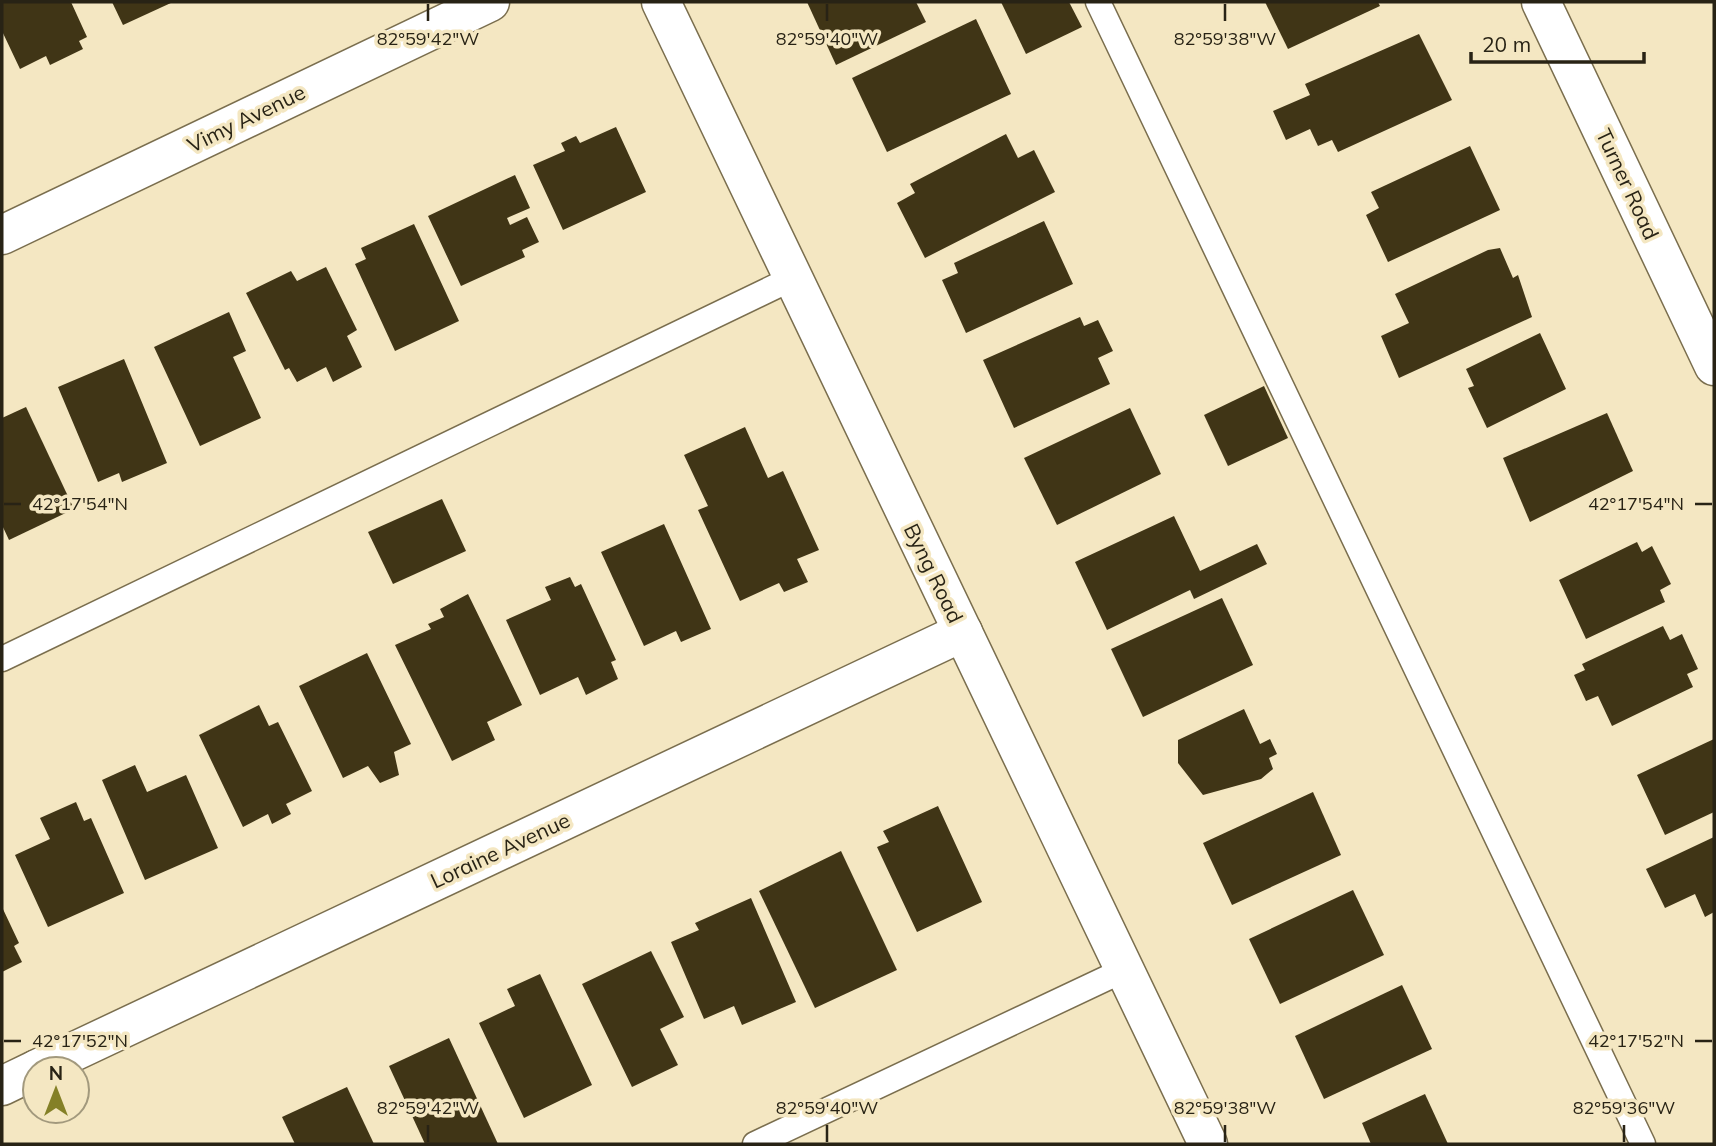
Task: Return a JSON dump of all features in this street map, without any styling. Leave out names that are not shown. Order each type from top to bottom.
[{"type":"street","name":"Vimy Avenue","points":[[2,235],[491,2]]},
{"type":"street","name":"Byng Road","points":[[661,2],[1208,1144]]},
{"type":"street","name":"Turner Road","points":[[1541,2],[1714,366]]},
{"type":"street","name":"Loraine Avenue","points":[[68,1055],[963,632]]},
{"type":"street","name":"Loraine Avenue","points":[[2,1086],[21,1077]]},
{"type":"lane","points":[[1098,2],[1643,1144]]},
{"type":"lane","points":[[2,659],[793,278]]},
{"type":"lane","points":[[755,1144],[1124,970]]},
{"type":"building","points":[[2,2],[71,2],[87,37],[79,41],[83,49],[50,65],[46,56],[20,69],[2,31]]},
{"type":"building","points":[[112,2],[173,2],[123,25]]},
{"type":"building","points":[[807,2],[916,2],[926,22],[836,65]]},
{"type":"building","points":[[1001,2],[1069,2],[1082,27],[1026,54]]},
{"type":"building","points":[[1265,2],[1378,2],[1380,6],[1288,49]]},
{"type":"building","points":[[976,19],[1011,94],[887,152],[852,78]]},
{"type":"building","points":[[1419,34],[1452,100],[1338,152],[1332,140],[1318,146],[1310,129],[1286,140],[1273,111],[1310,95],[1305,84]]},
{"type":"building","points":[[616,127],[646,192],[563,230],[533,165],[565,151],[561,143],[576,136],[580,143]]},
{"type":"building","points":[[1006,134],[1018,158],[1034,150],[1055,192],[925,258],[897,203],[915,193],[910,184]]},
{"type":"building","points":[[1470,146],[1500,210],[1388,262],[1366,215],[1379,208],[1371,192]]},
{"type":"building","points":[[515,175],[530,208],[507,218],[510,225],[527,217],[539,242],[522,250],[525,257],[461,286],[428,216]]},
{"type":"building","points":[[1044,221],[1073,284],[966,333],[942,280],[958,273],[954,263]]},
{"type":"building","points":[[414,224],[459,321],[395,351],[355,264],[366,259],[361,248]]},
{"type":"building","points":[[1500,248],[1513,278],[1518,275],[1532,317],[1399,378],[1381,336],[1409,323],[1395,294],[1488,250]]},
{"type":"building","points":[[326,267],[357,330],[347,336],[362,367],[333,382],[326,367],[297,382],[289,368],[285,370],[246,293],[291,271],[297,281]]},
{"type":"building","points":[[229,312],[246,351],[233,357],[261,418],[200,446],[154,347]]},
{"type":"building","points":[[1080,317],[1084,326],[1098,320],[1113,351],[1098,358],[1110,384],[1014,428],[983,360]]},
{"type":"building","points":[[1540,333],[1566,389],[1487,428],[1468,388],[1474,386],[1466,369]]},
{"type":"building","points":[[124,359],[167,463],[122,482],[119,473],[98,482],[58,387]]},
{"type":"building","points":[[1264,386],[1288,438],[1228,466],[1204,415]]},
{"type":"building","points":[[26,407],[74,509],[9,540],[2,525],[2,418]]},
{"type":"building","points":[[1130,408],[1161,474],[1057,525],[1024,458]]},
{"type":"building","points":[[1607,413],[1633,471],[1530,522],[1503,458]]},
{"type":"building","points":[[745,427],[768,478],[783,471],[819,550],[797,559],[808,582],[784,592],[779,583],[740,601],[698,510],[708,506],[684,455]]},
{"type":"building","points":[[442,499],[466,551],[393,584],[368,532]]},
{"type":"building","points":[[1174,516],[1200,571],[1257,544],[1267,564],[1194,599],[1190,590],[1107,630],[1075,562]]},
{"type":"building","points":[[664,524],[711,629],[681,642],[676,631],[644,646],[601,552]]},
{"type":"building","points":[[1637,542],[1642,552],[1652,546],[1671,584],[1660,590],[1665,602],[1586,639],[1559,580]]},
{"type":"building","points":[[570,577],[575,587],[581,584],[616,660],[611,662],[618,679],[586,695],[578,677],[540,695],[506,620],[551,600],[545,587]]},
{"type":"building","points":[[468,594],[522,705],[487,722],[495,740],[452,761],[395,645],[431,629],[428,624],[444,617],[440,609]]},
{"type":"building","points":[[1222,598],[1253,665],[1143,717],[1111,649]]},
{"type":"building","points":[[1663,626],[1670,640],[1682,634],[1698,669],[1687,674],[1693,687],[1612,726],[1598,696],[1586,701],[1574,675],[1585,670],[1582,664]]},
{"type":"building","points":[[367,653],[411,744],[394,752],[399,775],[380,783],[368,766],[343,778],[299,686]]},
{"type":"building","points":[[259,705],[269,726],[278,722],[312,791],[286,804],[291,814],[272,824],[268,814],[243,827],[199,735]]},
{"type":"building","points":[[1244,709],[1260,744],[1270,739],[1277,754],[1269,758],[1273,769],[1261,779],[1203,795],[1178,763],[1178,740]]},
{"type":"building","points":[[1714,739],[1714,812],[1665,835],[1637,775]]},
{"type":"building","points":[[135,765],[147,792],[186,775],[218,848],[145,880],[102,780]]},
{"type":"building","points":[[1313,792],[1341,855],[1232,905],[1203,843]]},
{"type":"building","points":[[76,802],[84,821],[91,818],[124,893],[48,927],[15,855],[50,839],[40,818]]},
{"type":"building","points":[[938,806],[982,902],[917,932],[877,847],[889,842],[883,831]]},
{"type":"building","points":[[1714,837],[1714,912],[1705,917],[1695,894],[1665,908],[1646,869]]},
{"type":"building","points":[[841,851],[897,970],[815,1008],[759,891]]},
{"type":"building","points":[[1353,890],[1384,955],[1280,1004],[1249,939]]},
{"type":"building","points":[[751,898],[796,1002],[742,1025],[734,1006],[704,1019],[671,942],[699,930],[695,923]]},
{"type":"building","points":[[2,907],[19,943],[14,946],[22,962],[2,972]]},
{"type":"building","points":[[651,951],[684,1017],[660,1029],[678,1065],[632,1087],[582,984]]},
{"type":"building","points":[[540,974],[592,1085],[524,1118],[479,1023],[515,1006],[507,989]]},
{"type":"building","points":[[1402,985],[1432,1049],[1324,1099],[1295,1036]]},
{"type":"building","points":[[449,1038],[498,1144],[425,1144],[389,1066]]},
{"type":"building","points":[[347,1087],[374,1144],[295,1144],[282,1117]]},
{"type":"building","points":[[1425,1094],[1448,1144],[1371,1144],[1362,1123]]}]
